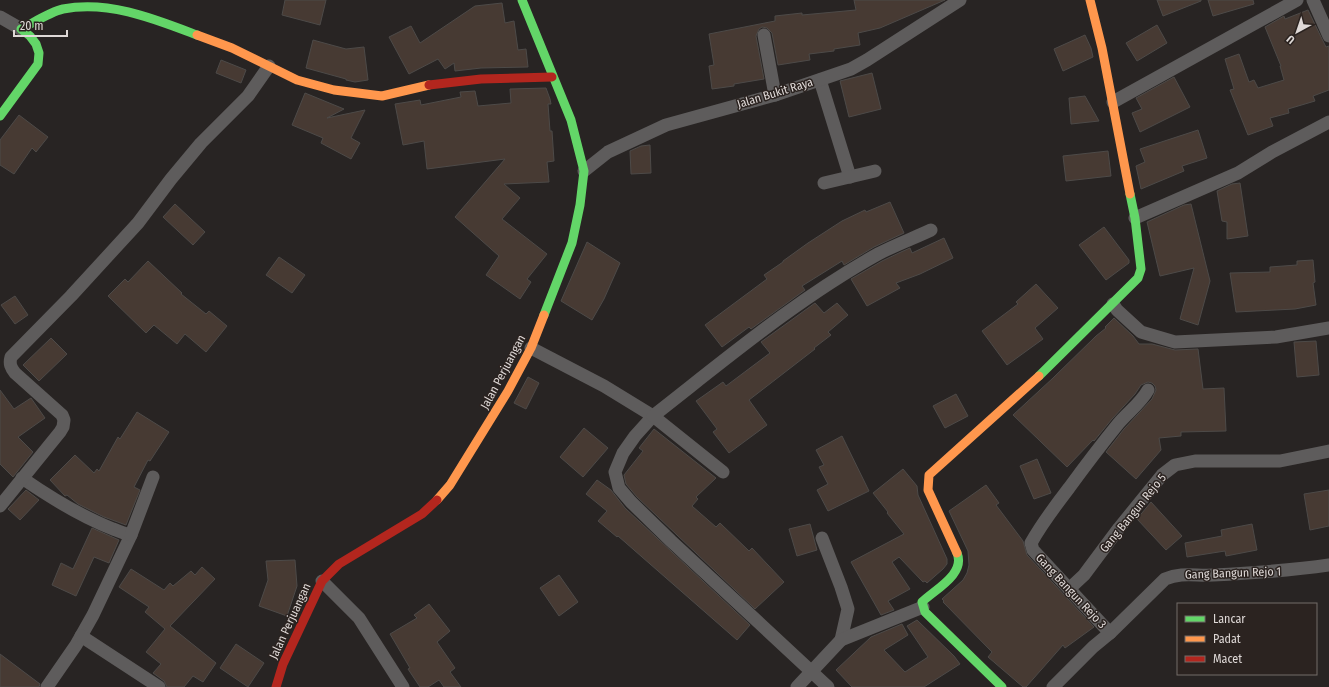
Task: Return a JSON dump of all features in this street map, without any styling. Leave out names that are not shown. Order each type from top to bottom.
[{"type":"street","name":"Jalan Perjuangan","points":[[276,687],[283,664],[322,581],[339,564],[422,514],[436,502],[450,485],[500,405],[531,348],[572,243],[580,205],[584,171],[571,120],[552,77],[522,0]]},
{"type":"street","name":"Jalan Bukit Raya","points":[[584,171],[608,152],[666,125],[775,95],[851,69],[960,0]]},
{"type":"street","points":[[1002,687],[925,612],[923,607],[922,602],[927,596],[957,570],[959,564],[958,556],[928,490],[929,475],[1046,370],[1138,278],[1141,269],[1135,218],[1102,48],[1090,0]]},
{"type":"street","points":[[1112,102],[1297,0]]},
{"type":"street","points":[[1313,0],[1329,36]]},
{"type":"street","points":[[21,29],[62,9],[103,5],[137,12],[232,48],[297,80],[334,90],[382,96],[428,85],[481,79],[552,77]]},
{"type":"street","points":[[0,17],[31,36],[40,56],[38,64],[0,116]]},
{"type":"street","points":[[764,35],[775,95]]},
{"type":"street","points":[[0,506],[60,432],[63,427],[64,420],[62,415],[15,373],[9,362],[10,357],[71,296],[138,223],[171,179],[201,143],[248,96],[268,66]]},
{"type":"street","points":[[820,80],[850,177]]},
{"type":"street","points":[[1135,218],[1238,173],[1272,152],[1329,122]]},
{"type":"street","points":[[824,183],[875,171]]},
{"type":"street","points":[[828,687],[631,502],[619,488],[615,472],[623,454],[635,436],[653,416],[743,345],[825,286],[879,254],[931,230]]},
{"type":"street","points":[[1113,304],[1117,310],[1141,332],[1175,342],[1276,337],[1329,328]]},
{"type":"street","points":[[531,348],[604,386],[653,416],[723,472]]},
{"type":"street","name":"Gang Bangun Rejo 3","points":[[1053,687],[1093,647],[1110,633],[1033,550],[1031,543],[1058,503],[1100,447],[1126,414],[1148,390]]},
{"type":"street","name":"Gang Bangun Rejo 5","points":[[1070,589],[1084,575],[1119,528],[1162,475],[1175,465],[1195,461],[1280,461],[1329,451]]},
{"type":"street","points":[[47,687],[76,646],[93,615],[131,535],[153,477]]},
{"type":"street","points":[[22,478],[95,522],[131,535]]},
{"type":"street","points":[[822,538],[841,587],[848,610],[841,640]]},
{"type":"street","name":"Gang Bangun Rejo 1","points":[[1110,633],[1165,579],[1174,575],[1185,574],[1201,576],[1294,570],[1329,565]]},
{"type":"street","points":[[322,581],[359,618],[403,687]]},
{"type":"street","points":[[797,687],[841,640],[923,607]]},
{"type":"street","points":[[81,636],[159,687]]},
{"type":"building","points":[[285,0],[326,0],[320,25],[282,15]]},
{"type":"building","points":[[854,0],[945,0],[880,28],[858,33],[860,45],[834,49],[834,51],[809,54],[810,60],[778,65],[772,33],[767,28],[762,27],[759,29],[756,36],[764,79],[734,84],[734,86],[712,89],[709,66],[714,65],[709,34],[775,21],[775,16],[856,10]]},
{"type":"building","points":[[1157,0],[1201,0],[1201,1],[1163,16]]},
{"type":"building","points":[[1208,0],[1253,0],[1254,4],[1213,16]]},
{"type":"building","points":[[502,3],[505,23],[514,21],[518,50],[526,49],[528,67],[481,68],[455,71],[454,63],[445,69],[438,59],[409,74],[389,37],[411,26],[420,43],[475,6]]},
{"type":"building","points":[[1308,10],[1326,47],[1329,46],[1329,90],[1313,96],[1315,101],[1288,109],[1289,113],[1270,118],[1273,126],[1248,135],[1230,90],[1234,89],[1225,59],[1239,54],[1249,82],[1254,80],[1258,88],[1284,80],[1281,66],[1265,27],[1284,16],[1285,19]]},
{"type":"building","points":[[1157,25],[1167,43],[1137,61],[1126,43]]},
{"type":"building","points":[[1085,35],[1093,57],[1063,71],[1054,49]]},
{"type":"building","points":[[313,40],[346,49],[364,47],[368,80],[355,82],[306,68]]},
{"type":"building","points":[[221,60],[246,70],[241,83],[216,73]]},
{"type":"building","points":[[872,73],[881,109],[849,117],[840,81]]},
{"type":"building","points":[[1174,77],[1190,107],[1140,132],[1132,113],[1142,109],[1136,98]]},
{"type":"building","points":[[546,88],[551,104],[548,104],[554,161],[547,162],[549,182],[504,184],[520,198],[502,219],[547,254],[527,279],[531,282],[520,299],[486,275],[499,256],[455,217],[505,159],[427,169],[424,141],[403,145],[395,104],[420,100],[421,105],[461,97],[460,92],[475,91],[478,106],[511,103],[510,89]]},
{"type":"building","points":[[305,93],[344,109],[327,118],[365,110],[351,138],[360,143],[351,159],[321,143],[323,138],[292,125]]},
{"type":"building","points":[[1085,96],[1099,121],[1071,124],[1069,98]]},
{"type":"building","points":[[19,115],[48,137],[36,152],[32,148],[14,174],[0,165],[0,140]]},
{"type":"building","points":[[1198,130],[1207,158],[1182,166],[1184,171],[1141,189],[1136,166],[1145,162],[1140,149]]},
{"type":"building","points":[[650,145],[651,173],[631,174],[630,151],[641,146]]},
{"type":"building","points":[[1108,151],[1111,176],[1066,181],[1063,156]]},
{"type":"building","points":[[1240,183],[1248,236],[1227,239],[1227,222],[1222,221],[1217,191],[1232,184]]},
{"type":"building","points":[[890,202],[904,233],[874,247],[844,265],[842,261],[802,286],[805,290],[751,329],[749,327],[722,347],[705,325],[767,279],[764,275],[808,243],[842,221],[865,210],[866,212]]},
{"type":"building","points":[[175,204],[205,232],[193,245],[163,217]]},
{"type":"building","points":[[1191,204],[1210,281],[1198,325],[1180,319],[1194,268],[1160,276],[1147,222],[1184,205]]},
{"type":"building","points":[[1104,227],[1129,260],[1129,263],[1106,280],[1079,245]]},
{"type":"building","points":[[944,238],[953,258],[920,274],[896,283],[900,288],[867,306],[851,279],[882,261],[910,248],[912,253]]},
{"type":"building","points":[[587,242],[620,263],[604,299],[592,320],[561,301]]},
{"type":"building","points":[[279,257],[305,275],[292,293],[266,275]]},
{"type":"building","points":[[1313,260],[1315,282],[1313,283],[1316,305],[1295,309],[1236,312],[1230,273],[1270,272],[1270,267],[1297,265],[1297,261]]},
{"type":"building","points":[[148,261],[182,293],[181,294],[206,314],[209,311],[227,326],[206,352],[185,334],[177,344],[154,325],[146,333],[108,296],[125,279],[128,282]]},
{"type":"building","points":[[1036,284],[1058,308],[1035,328],[1043,339],[1007,365],[982,331],[1018,304],[1016,302]]},
{"type":"building","points":[[15,296],[28,315],[15,324],[1,305]]},
{"type":"building","points":[[815,303],[824,313],[837,303],[848,315],[828,332],[831,335],[814,348],[815,349],[749,400],[767,425],[729,453],[713,432],[717,429],[696,401],[723,382],[726,386],[770,353],[761,342]]},
{"type":"building","points":[[1114,318],[1133,336],[1139,344],[1152,344],[1175,350],[1198,349],[1203,389],[1224,388],[1226,431],[1181,432],[1181,436],[1159,438],[1161,450],[1136,479],[1106,452],[1124,429],[1152,399],[1156,390],[1152,383],[1148,382],[1141,385],[1094,441],[1093,440],[1067,467],[1013,415],[1106,328],[1105,327]]},
{"type":"building","points":[[51,338],[67,354],[39,381],[23,365]]},
{"type":"building","points":[[1316,341],[1319,375],[1297,377],[1294,342]]},
{"type":"building","points":[[528,377],[539,383],[526,409],[514,403]]},
{"type":"building","points":[[0,390],[14,409],[31,398],[45,418],[18,437],[33,452],[13,477],[0,464]]},
{"type":"building","points":[[956,394],[968,416],[945,428],[933,406]]},
{"type":"building","points":[[137,412],[169,432],[150,461],[148,460],[134,487],[140,490],[126,525],[104,517],[78,504],[67,495],[65,496],[50,480],[75,455],[94,473],[97,469],[99,471],[118,437],[120,439]]},
{"type":"building","points":[[584,428],[608,448],[583,477],[560,457]]},
{"type":"building","points":[[654,429],[716,478],[696,497],[698,499],[692,506],[716,527],[720,523],[749,551],[752,548],[784,582],[755,609],[637,497],[626,484],[624,475],[643,451],[639,448]]},
{"type":"building","points":[[842,436],[869,491],[828,511],[817,490],[828,484],[819,467],[824,465],[816,450]]},
{"type":"building","points":[[1037,459],[1051,493],[1034,499],[1020,466]]},
{"type":"building","points":[[903,469],[917,486],[918,495],[947,559],[947,564],[927,583],[925,581],[923,582],[899,557],[892,562],[910,589],[888,601],[894,610],[881,615],[851,562],[904,534],[873,493]]},
{"type":"building","points":[[597,480],[611,490],[625,508],[750,625],[737,640],[618,536],[617,537],[598,521],[607,511],[586,494]]},
{"type":"building","points":[[986,485],[999,503],[996,505],[1023,541],[1027,555],[1094,627],[1065,648],[1063,645],[1026,687],[1023,687],[988,657],[992,652],[943,602],[944,601],[942,599],[963,580],[969,565],[968,551],[949,511]]},
{"type":"building","points":[[26,490],[39,500],[20,520],[8,509]]},
{"type":"building","points":[[1329,490],[1329,526],[1310,530],[1304,494]]},
{"type":"building","points":[[1151,502],[1182,536],[1166,550],[1137,519]]},
{"type":"building","points":[[810,524],[817,550],[797,556],[789,529]]},
{"type":"building","points":[[1252,524],[1257,550],[1226,556],[1225,551],[1187,557],[1185,543],[1222,536],[1221,530]]},
{"type":"building","points":[[92,528],[119,540],[109,563],[94,557],[76,596],[52,585],[61,563],[73,569]]},
{"type":"building","points":[[295,560],[297,586],[287,616],[259,606],[268,580],[266,561]]},
{"type":"building","points":[[202,567],[215,579],[170,626],[216,663],[203,682],[193,676],[184,687],[167,687],[164,681],[153,673],[161,664],[146,652],[165,629],[145,612],[149,607],[119,587],[131,569],[164,590],[170,583],[173,586],[191,571],[195,575]]},
{"type":"building","points":[[559,575],[578,602],[559,616],[540,588]]},
{"type":"building","points":[[429,604],[450,631],[437,642],[455,668],[450,672],[461,687],[444,687],[439,680],[428,687],[420,687],[408,669],[410,668],[390,634],[417,618],[414,615]]},
{"type":"building","points":[[917,620],[954,656],[960,664],[924,687],[852,687],[836,670],[871,637],[902,624],[908,635],[884,650],[905,672],[928,657],[907,626]]},
{"type":"building","points":[[236,644],[264,663],[248,687],[220,668]]},
{"type":"building","points":[[0,654],[40,684],[39,687],[0,687]]},
{"type":"traffic: fast","points":[[522,0],[571,120],[584,171],[580,205],[572,243],[544,315]]},
{"type":"traffic: fast","points":[[0,116],[38,64],[39,53],[36,44],[30,36],[21,29],[53,13],[63,9],[80,7],[115,9],[148,17],[197,35]]},
{"type":"traffic: fast","points":[[1039,376],[1138,278],[1141,269],[1135,218],[1130,194]]},
{"type":"traffic: fast","points":[[957,553],[959,561],[953,575],[922,602],[925,612],[1002,687]]},
{"type":"traffic: slow","points":[[1090,0],[1102,48],[1130,194]]},
{"type":"traffic: slow","points":[[197,35],[232,48],[297,80],[334,90],[382,96],[429,85]]},
{"type":"traffic: slow","points":[[437,500],[450,485],[508,391],[531,348],[544,315]]},
{"type":"traffic: slow","points":[[957,553],[928,490],[929,475],[1039,376]]},
{"type":"traffic: jam","points":[[429,85],[481,79],[552,77]]},
{"type":"traffic: jam","points":[[276,687],[283,664],[322,581],[339,564],[422,514],[437,500]]}]
